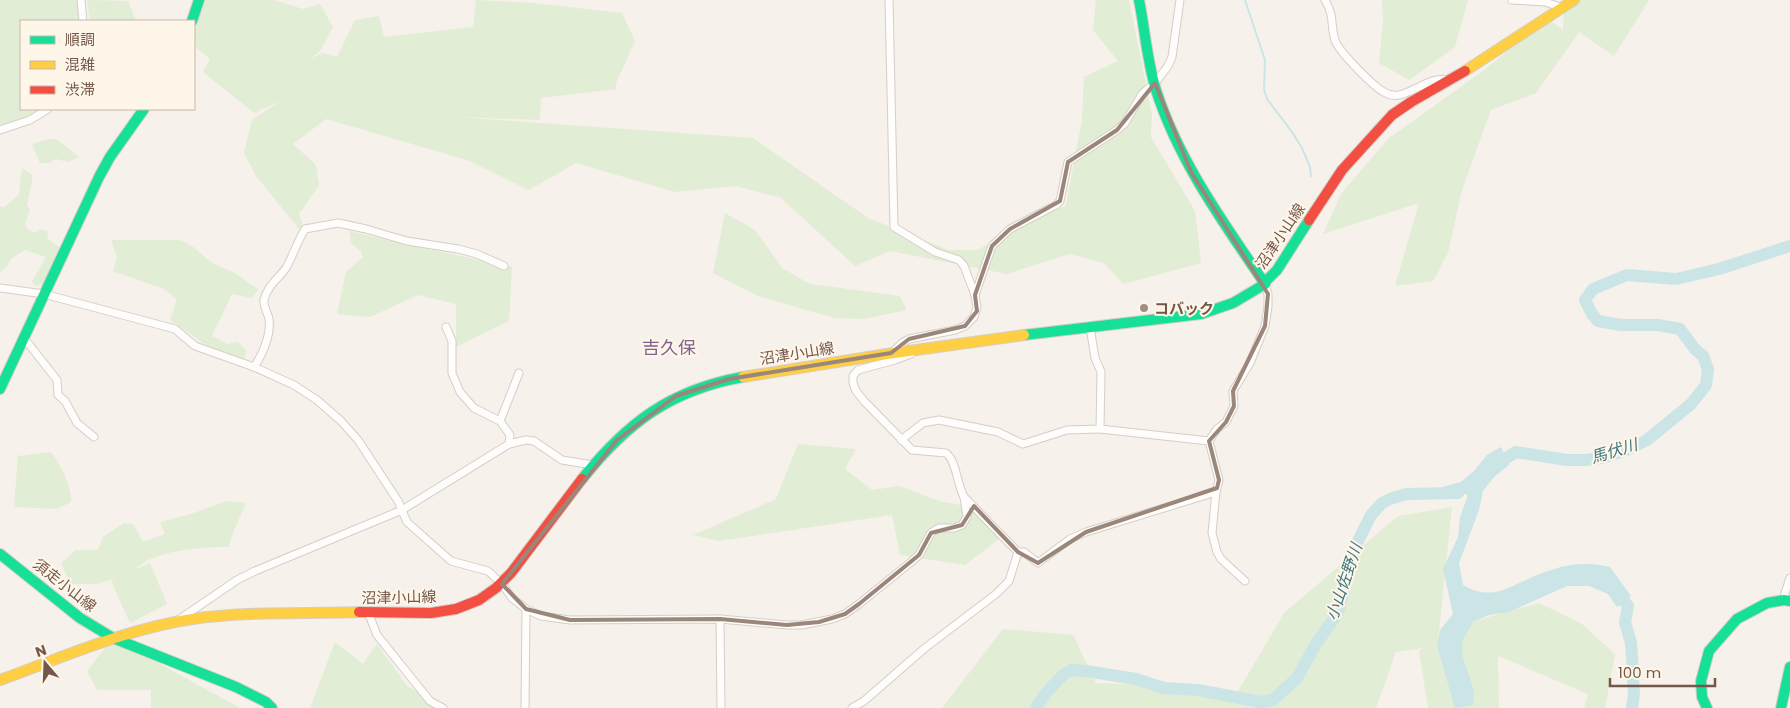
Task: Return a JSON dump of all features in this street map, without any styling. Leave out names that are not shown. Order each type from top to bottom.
[{"type":"main road","points":[[192,20],[199,0]]},
{"type":"main road","points":[[1139,0],[1159,100],[1176,143],[1191,172],[1264,284]]},
{"type":"main road","name":"沼津小山線","points":[[0,680],[113,638],[175,622],[222,616],[368,612],[436,614],[478,602],[502,584],[594,465],[617,440],[641,418],[676,396],[697,388],[728,379],[923,348],[1201,314],[1221,309],[1246,298],[1264,284],[1277,270],[1342,170],[1392,115],[1574,0]]},
{"type":"main road","points":[[0,389],[110,157],[143,110]]},
{"type":"main road","name":"須走小山線","points":[[0,554],[80,618],[113,638],[236,687],[266,702],[272,708]]},
{"type":"main road","points":[[1707,708],[1702,697],[1701,681],[1709,651],[1737,619],[1767,603],[1787,601]]},
{"type":"main road","points":[[1781,708],[1790,667]]},
{"type":"street","points":[[81,0],[83,20]]},
{"type":"street","points":[[889,0],[894,227],[935,252],[958,260],[964,266],[975,295],[977,310],[974,317],[965,326],[909,340],[902,343],[891,353]]},
{"type":"street","points":[[975,295],[992,246],[1010,228],[1044,212],[1060,201],[1068,162],[1118,130],[1125,123],[1142,94],[1155,83],[1168,66],[1172,57],[1180,0]]},
{"type":"street","points":[[1325,0],[1332,14],[1335,41],[1342,52],[1384,92],[1396,96],[1412,92],[1441,78],[1449,80]]},
{"type":"street","points":[[1512,0],[1545,2],[1563,8]]},
{"type":"street","points":[[0,130],[30,120],[46,110]]},
{"type":"street","points":[[254,367],[262,355],[266,341],[269,320],[264,302],[268,288],[286,268],[297,241],[305,229],[338,223],[407,241],[458,249],[477,254],[504,266]]},
{"type":"street","points":[[1245,581],[1221,559],[1212,533],[1219,480],[1209,441],[1217,429],[1226,422],[1234,406],[1233,391],[1250,363],[1265,326],[1268,294],[1264,284]]},
{"type":"street","points":[[0,288],[44,294],[175,329],[196,346],[254,367],[294,385],[317,400],[341,421],[358,440],[402,510],[407,522],[451,560],[488,571],[502,584],[512,598],[526,609],[541,616],[570,620],[720,619],[787,625],[819,622],[844,614],[911,562],[919,555],[931,533],[939,528],[954,528],[962,525],[967,517],[964,497]]},
{"type":"street","points":[[446,327],[452,341],[452,373],[460,392],[474,408],[500,421],[510,436],[509,444]]},
{"type":"street","points":[[1090,327],[1094,358],[1101,372],[1100,429]]},
{"type":"street","points":[[24,338],[57,380],[58,396],[65,402],[77,423],[94,437]]},
{"type":"street","points":[[923,348],[895,360],[858,370],[853,376],[853,383],[860,396],[912,450],[946,453],[950,456],[954,462],[959,488],[964,497],[1018,552],[1024,552],[1038,563],[1070,539],[1086,532],[1216,492]]},
{"type":"street","points":[[500,421],[519,373]]},
{"type":"street","points":[[901,440],[923,423],[939,420],[998,432],[1023,444],[1067,430],[1100,429],[1209,441]]},
{"type":"street","points":[[175,622],[237,580],[255,571],[402,510],[509,444],[526,440],[534,442],[562,460],[594,465]]},
{"type":"street","points":[[852,708],[864,701],[925,648],[996,594],[1009,580],[1018,552]]},
{"type":"street","points":[[1787,601],[1785,593],[1790,578]]},
{"type":"street","points":[[525,708],[526,609]]},
{"type":"street","points":[[368,612],[377,635],[430,701],[443,708]]},
{"type":"street","points":[[720,619],[721,708]]},
{"type":"highlighted area","points":[[1155,83],[1191,172],[1268,294],[1265,326],[1233,391],[1234,406],[1226,422],[1209,441],[1219,480],[1217,488],[1086,532],[1038,563],[1018,552],[974,506],[962,525],[931,533],[919,555],[859,604],[845,614],[819,622],[787,625],[720,619],[570,620],[526,609],[502,584],[617,440],[676,396],[729,379],[891,353],[909,339],[965,326],[977,311],[975,295],[992,246],[1010,229],[1060,201],[1068,162],[1117,130]]},
{"type":"green space","points":[[0,0],[78,0],[79,20],[20,20],[20,110],[38,110],[23,119],[0,126]]},
{"type":"green space","points":[[87,0],[128,1],[136,20],[90,20]]},
{"type":"green space","points":[[203,0],[274,0],[303,9],[320,4],[333,27],[321,50],[311,59],[322,53],[337,57],[355,20],[379,16],[384,37],[473,27],[476,0],[533,3],[622,13],[635,41],[616,83],[616,89],[541,98],[540,120],[456,117],[753,138],[868,218],[949,250],[977,250],[1066,205],[1082,120],[1084,77],[1118,61],[1093,30],[1096,0],[1129,0],[1152,114],[1151,137],[1195,211],[1201,263],[1123,284],[1104,263],[1069,254],[1007,274],[890,251],[855,266],[781,198],[736,186],[675,192],[576,163],[529,190],[467,160],[326,119],[293,144],[316,165],[319,185],[299,212],[303,227],[299,229],[256,176],[244,153],[252,120],[280,101],[254,113],[203,72],[210,59],[195,47],[195,32]]},
{"type":"green space","points":[[1382,0],[1468,0],[1455,47],[1409,80],[1379,63],[1383,22]]},
{"type":"green space","points":[[1564,0],[1649,0],[1614,56],[1579,32],[1536,93],[1491,110],[1462,190],[1448,253],[1433,281],[1395,286],[1419,203],[1323,234],[1341,194],[1389,138],[1484,70],[1527,35],[1551,21],[1563,30]]},
{"type":"green space","points":[[56,139],[79,157],[68,162],[56,159],[49,163],[40,163],[32,144]]},
{"type":"green space","points":[[22,168],[33,175],[27,205],[30,210],[25,224],[27,229],[34,233],[41,229],[47,231],[48,239],[60,248],[46,281],[42,285],[35,286],[32,282],[46,257],[25,250],[11,259],[0,272],[0,206],[4,207],[19,195]]},
{"type":"green space","points":[[725,213],[755,230],[782,268],[810,284],[900,296],[907,310],[863,319],[834,318],[758,296],[713,273]]},
{"type":"green space","points":[[349,231],[512,267],[509,321],[456,347],[456,304],[418,295],[370,317],[337,314],[346,272],[363,257],[361,251],[351,243]]},
{"type":"green space","points":[[111,240],[180,240],[192,246],[212,263],[233,272],[258,289],[252,298],[232,294],[212,336],[227,344],[238,342],[246,350],[244,360],[206,345],[170,320],[177,299],[164,289],[113,271],[117,257]]},
{"type":"green space","points":[[798,444],[856,449],[845,469],[872,490],[899,486],[939,501],[976,508],[999,539],[965,565],[900,555],[892,515],[719,541],[693,535],[776,499]]},
{"type":"green space","points":[[51,452],[65,476],[71,495],[71,502],[57,509],[14,507],[18,456]]},
{"type":"green space","points":[[227,501],[246,503],[229,547],[199,548],[167,553],[148,560],[132,571],[150,563],[167,604],[130,623],[111,581],[117,578],[96,584],[71,584],[61,563],[76,550],[98,550],[103,537],[124,523],[133,524],[143,542],[165,534],[160,522],[191,514]]},
{"type":"green space","points":[[1452,507],[1438,641],[1478,620],[1539,603],[1582,624],[1615,654],[1605,708],[1584,708],[1588,694],[1498,656],[1499,708],[1428,708],[1419,651],[1424,648],[1396,652],[1376,708],[942,708],[1003,629],[1073,635],[1096,683],[1154,685],[1235,696],[1285,612],[1398,516]]},
{"type":"green space","points":[[113,638],[240,708],[151,708],[151,690],[97,690],[87,671]]},
{"type":"green space","points":[[335,642],[363,664],[377,644],[407,686],[444,708],[310,708]]},
{"type":"water","points":[[1501,447],[1509,465],[1495,476],[1483,491],[1479,510],[1459,563],[1463,585],[1481,592],[1496,592],[1557,568],[1592,564],[1610,567],[1631,596],[1617,607],[1608,594],[1589,586],[1567,586],[1509,612],[1489,615],[1473,622],[1462,642],[1463,658],[1474,691],[1473,705],[1455,708],[1437,646],[1440,630],[1453,614],[1443,569],[1458,537],[1460,517],[1467,494],[1441,497],[1442,487],[1461,482],[1474,471],[1487,455]]},
{"type":"waterway","points":[[1245,0],[1265,60],[1264,89],[1267,99],[1302,148],[1310,167],[1311,176]]},
{"type":"waterway","name":"馬伏川","points":[[1493,466],[1516,452],[1567,460],[1585,460],[1601,458],[1627,450],[1647,440],[1691,404],[1706,385],[1708,369],[1703,356],[1694,348],[1680,329],[1658,325],[1621,325],[1598,321],[1585,300],[1593,289],[1627,275],[1676,279],[1719,269],[1790,246]]},
{"type":"waterway","name":"小山佐野川","points":[[1036,708],[1045,694],[1062,676],[1071,670],[1136,679],[1164,688],[1198,690],[1261,702],[1273,700],[1297,678],[1316,644],[1335,617],[1340,606],[1352,553],[1371,515],[1382,503],[1406,494],[1458,493]]},
{"type":"waterway","name":"馬伏川","points":[[1614,589],[1628,606],[1625,622],[1631,643],[1634,694],[1632,708]]},
{"type":"traffic: fast","points":[[192,20],[199,0]]},
{"type":"traffic: fast","points":[[1139,0],[1150,68],[1156,90],[1177,142],[1204,191],[1265,284]]},
{"type":"traffic: fast","points":[[0,389],[99,177],[110,157],[143,110]]},
{"type":"traffic: fast","points":[[1024,335],[1201,314],[1233,303],[1260,287],[1277,270],[1309,220]]},
{"type":"traffic: fast","points":[[582,479],[616,441],[652,412],[672,400],[693,391],[743,377]]},
{"type":"traffic: fast","points":[[0,554],[80,618],[113,638],[236,687],[266,702],[272,708]]},
{"type":"traffic: fast","points":[[1707,708],[1702,697],[1701,681],[1709,651],[1737,619],[1767,603],[1784,600],[1790,601]]},
{"type":"traffic: fast","points":[[1781,708],[1790,667]]},
{"type":"traffic: slow","points":[[1465,71],[1574,0]]},
{"type":"traffic: slow","points":[[743,377],[1024,335]]},
{"type":"traffic: slow","points":[[0,680],[119,637],[192,619],[276,613],[359,612]]},
{"type":"traffic: jam","points":[[1309,220],[1342,170],[1392,115],[1465,71]]},
{"type":"traffic: jam","points":[[359,612],[431,613],[456,609],[479,600],[496,588],[511,573],[582,479]]},
{"type":"place","name":"コバック","points":[[1144,308]]},
{"type":"district","name":"吉久保","points":[[669,347]]}]
